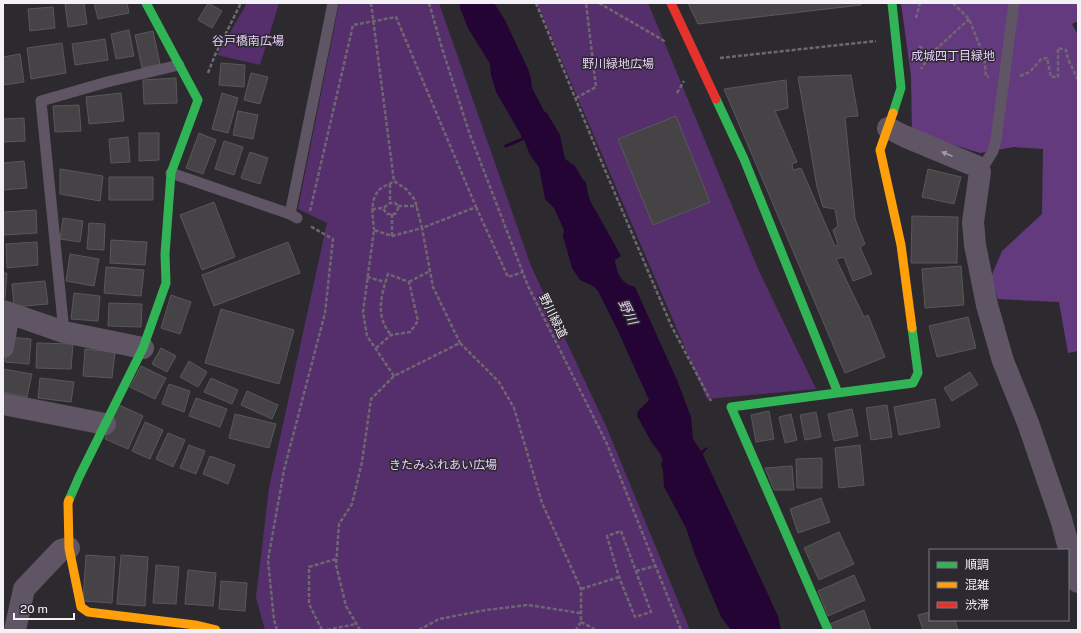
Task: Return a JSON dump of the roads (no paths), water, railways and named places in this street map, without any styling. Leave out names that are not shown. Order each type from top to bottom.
[{"type":"street","points":[[146,3],[198,100],[171,173],[165,254],[166,283],[143,348],[79,477],[68,503],[69,548],[81,607],[88,612],[195,625],[216,630]]},
{"type":"street","points":[[671,3],[744,159],[838,393]]},
{"type":"street","points":[[828,630],[731,407],[913,383],[918,373],[901,245],[880,150],[900,88],[892,3]]},
{"type":"street","points":[[888,128],[978,167],[980,172],[973,222],[975,245],[987,305],[1003,361],[1028,423],[1069,549]]},
{"type":"street","points":[[3,347],[6,312],[64,332],[143,348]]},
{"type":"street","points":[[3,404],[105,424]]},
{"type":"street","points":[[15,630],[24,589],[61,550],[69,548]]},
{"type":"street","points":[[1069,550],[1078,582]]},
{"type":"lane","points":[[171,173],[293,216],[333,3]]},
{"type":"lane","points":[[980,172],[993,151],[996,140],[1003,76],[1014,3]]},
{"type":"lane","points":[[64,332],[41,100],[107,82],[179,65]]},
{"type":"water","name":"野川","points":[[460,3],[494,3],[505,20],[528,69],[532,88],[544,111],[547,113],[560,135],[565,159],[575,166],[583,180],[586,182],[592,205],[621,256],[615,260],[620,277],[630,286],[635,287],[677,380],[691,417],[693,439],[701,451],[707,447],[708,448],[703,453],[704,457],[778,616],[781,630],[731,630],[721,617],[695,555],[686,528],[664,487],[661,463],[663,461],[660,453],[652,443],[637,416],[638,411],[649,400],[598,291],[593,286],[580,280],[572,268],[563,236],[564,230],[554,208],[545,199],[539,167],[530,155],[524,140],[505,148],[504,145],[521,138],[521,135],[496,92],[491,75],[490,64],[468,28],[460,8]]},
{"type":"park label","name":"谷戸橋南広場","points":[[248,41]]},
{"type":"park label","name":"成城四丁目緑地","points":[[953,56]]},
{"type":"park label","name":"野川緑地広場","points":[[618,64]]},
{"type":"park label","name":"きたみふれあい広場","points":[[443,465]]}]
